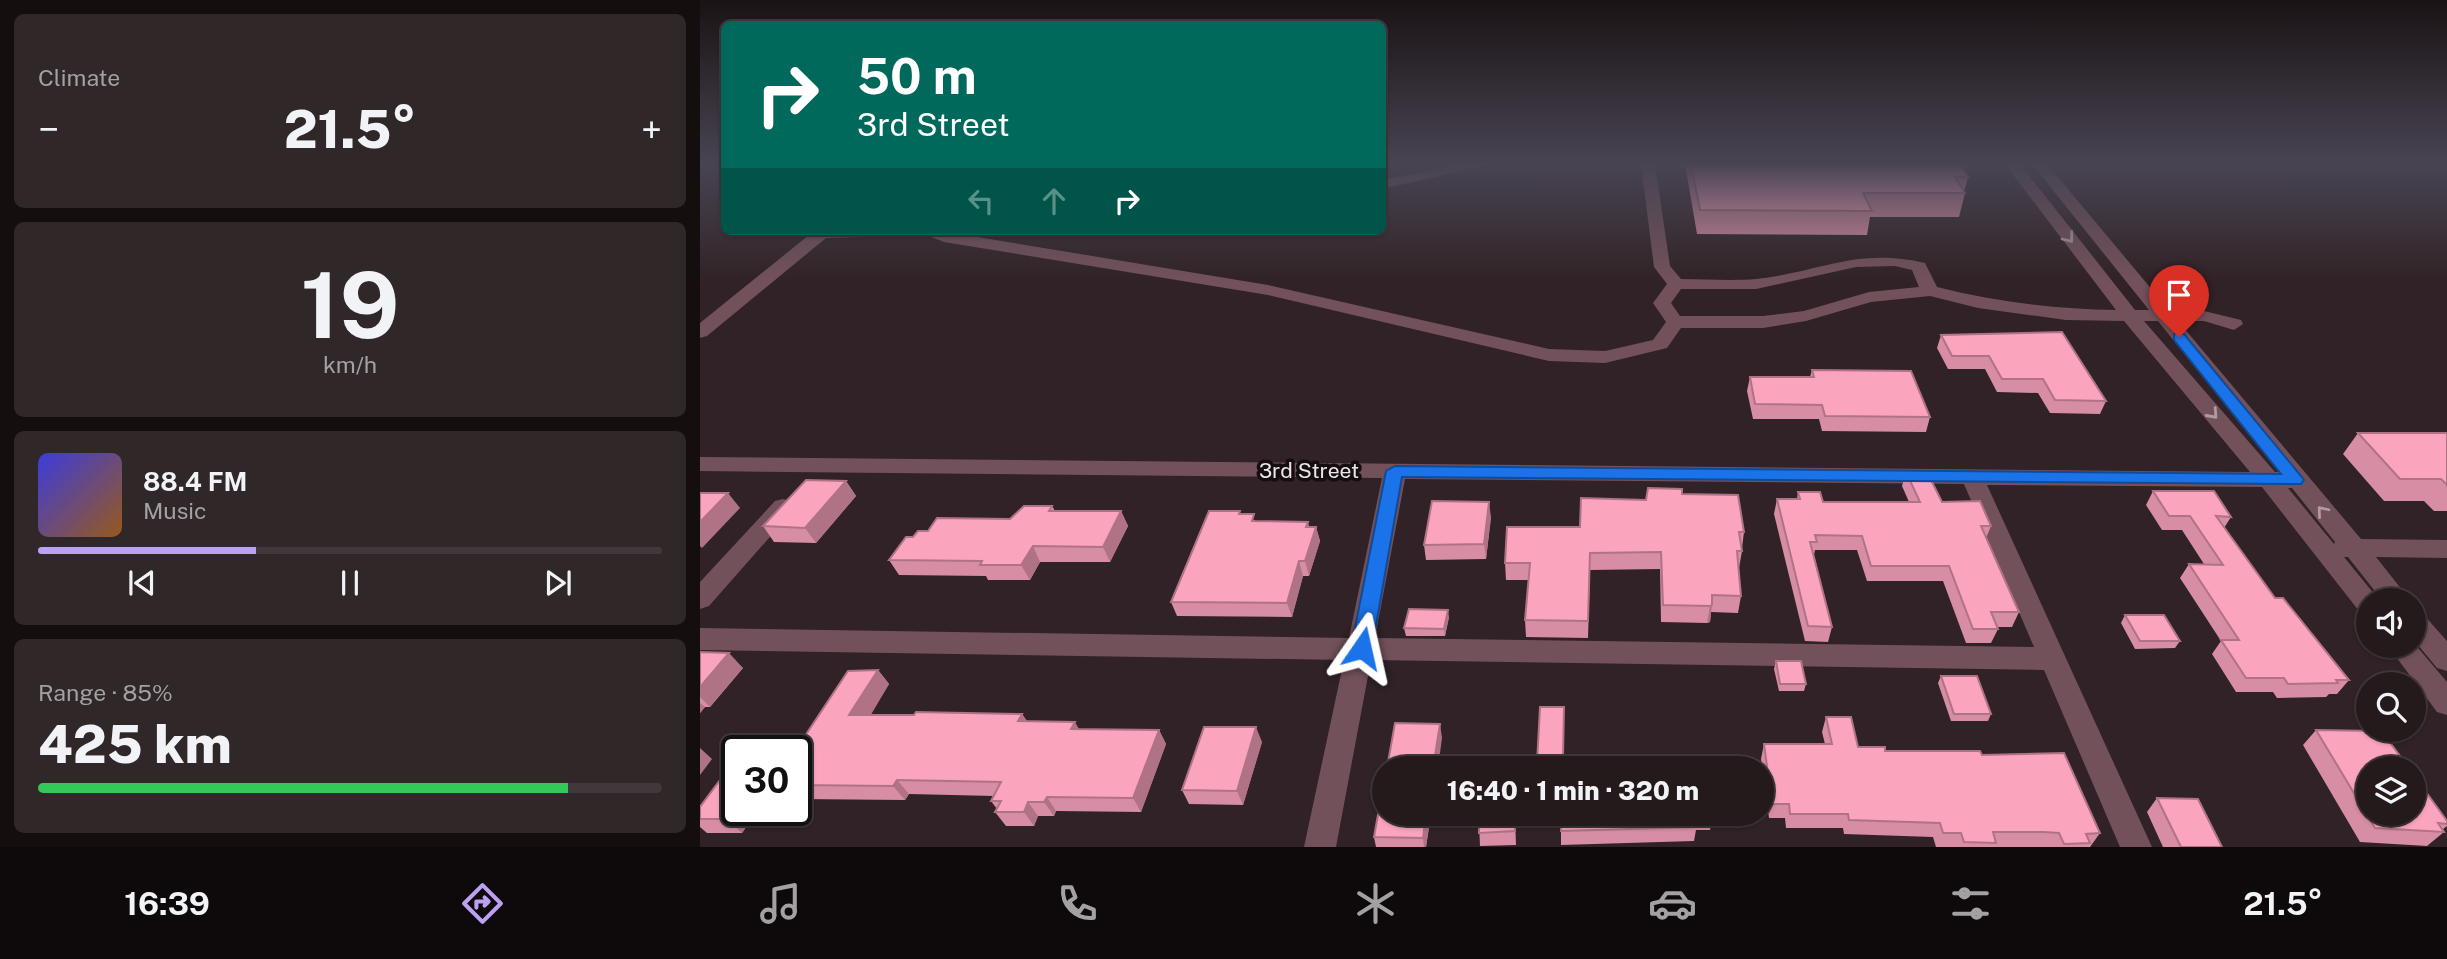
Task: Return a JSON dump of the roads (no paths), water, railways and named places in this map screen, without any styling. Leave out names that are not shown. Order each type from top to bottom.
[{"type":"street","points":[[1653,204],[1662,267],[1676,284]]},
{"type":"street","points":[[2043,204],[2130,316],[2269,480],[2356,589]]},
{"type":"street","points":[[2071,204],[2295,480],[2387,588]]},
{"type":"street","points":[[700,332],[819,235]]},
{"type":"street","points":[[937,235],[1268,290],[1549,355],[1605,356],[1660,344],[1675,322]]},
{"type":"street","points":[[1676,284],[1756,284],[1856,262],[1895,261],[1919,267],[1930,291]]},
{"type":"street","points":[[1675,322],[1662,303],[1676,284]]},
{"type":"street","points":[[1675,322],[1763,322],[1806,316],[1869,297],[1930,291],[1978,303],[2066,315],[2204,316],[2234,324]]},
{"type":"street","name":"3rd Street","points":[[700,464],[1973,479],[2295,480]]},
{"type":"street","points":[[700,599],[819,467]]},
{"type":"street","points":[[1320,847],[1362,648],[1395,471]]},
{"type":"street","points":[[1973,479],[2136,847]]},
{"type":"street","points":[[2322,548],[2447,549]]},
{"type":"street","points":[[2426,638],[2447,660]]},
{"type":"street","points":[[700,639],[2053,659]]},
{"type":"street","points":[[2426,648],[2447,703]]}]
